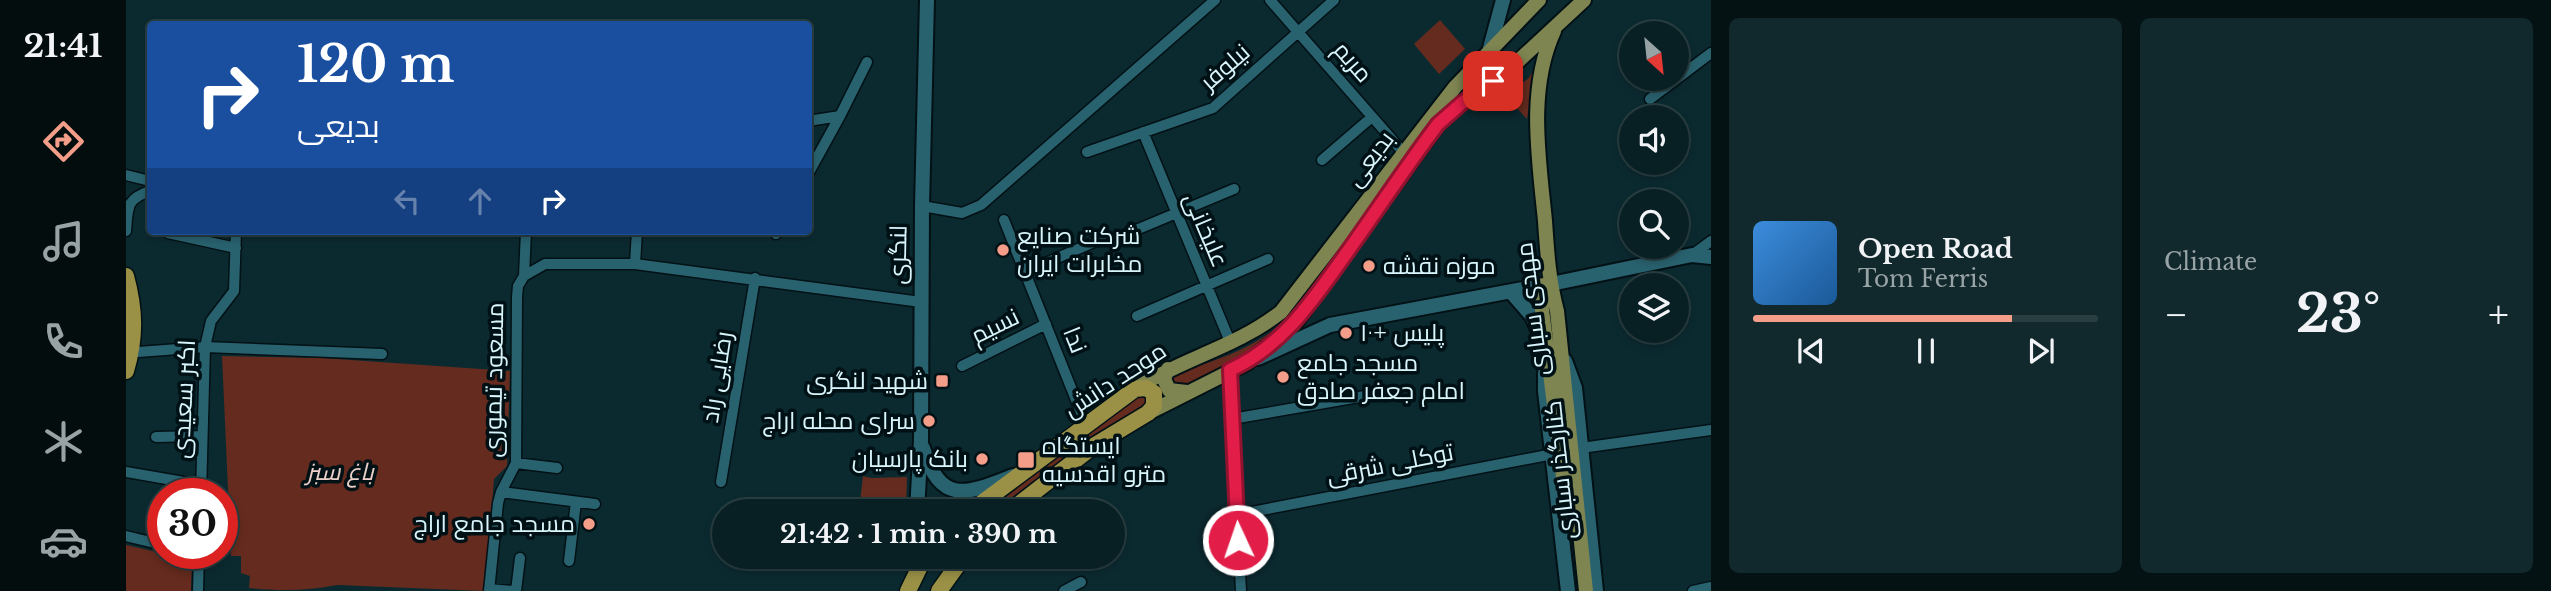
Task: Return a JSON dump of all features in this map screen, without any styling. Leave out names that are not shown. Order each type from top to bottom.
[{"type":"highway","points":[[126,276],[134,304],[134,337],[126,371]]},
{"type":"highway","points":[[1135,388],[1146,388],[1154,393],[1154,406],[1148,413]]},
{"type":"highway","name":"موحد دانش","points":[[986,499],[1135,388]]},
{"type":"highway","name":"موحد دانش","points":[[1025,499],[1095,445],[1148,413]]},
{"type":"highway","points":[[908,591],[918,569]]},
{"type":"highway","points":[[939,591],[955,569]]},
{"type":"main road","name":"لنگری","points":[[919,499],[927,0]]},
{"type":"main road","points":[[1490,48],[1503,0]]},
{"type":"main road","name":"بدیعی","points":[[1290,301],[1455,87],[1539,0]]},
{"type":"main road","name":"بدیعی","points":[[1247,363],[1302,316],[1438,124],[1513,66],[1584,0]]},
{"type":"main road","name":"مهدی سباری","points":[[1558,23],[1546,48],[1541,69],[1537,113],[1538,154],[1545,285],[1557,311],[1553,347],[1578,591]]},
{"type":"main road","name":"موحد دانش","points":[[1148,413],[1230,370],[1330,325],[1692,255],[1711,257]]},
{"type":"main road","points":[[1511,292],[1532,316],[1553,347]]},
{"type":"main road","name":"موحد دانش","points":[[1135,388],[1168,369],[1231,344],[1269,321],[1290,301]]},
{"type":"main road","name":"مهدی سباری","points":[[1553,347],[1586,591]]},
{"type":"main road","name":"کنارگذر سباری","points":[[1553,347],[1575,388],[1596,591]]},
{"type":"main road","name":"کنارگذر سباری","points":[[1553,347],[1545,391],[1569,591]]},
{"type":"main road","points":[[1168,369],[1164,379],[1169,390],[1187,392]]},
{"type":"main road","points":[[921,440],[931,468],[946,486],[954,491],[975,491],[1020,473]]},
{"type":"main road","points":[[915,569],[915,574]]},
{"type":"street","points":[[922,206],[962,213],[981,205],[1215,0]]},
{"type":"street","name":"مریم","points":[[1270,0],[1403,152]]},
{"type":"street","name":"نیلوفر","points":[[1087,152],[1213,108],[1334,0]]},
{"type":"street","points":[[1650,99],[1711,53]]},
{"type":"street","points":[[812,167],[867,62]]},
{"type":"street","points":[[812,120],[839,116]]},
{"type":"street","points":[[1322,160],[1372,117]]},
{"type":"street","name":"علیخانی","points":[[1143,132],[1231,344]]},
{"type":"street","points":[[126,175],[147,180]]},
{"type":"street","points":[[1125,235],[1234,188]]},
{"type":"street","points":[[126,231],[128,205],[134,196],[147,192]]},
{"type":"street","name":"ندا","points":[[1004,220],[1086,425]]},
{"type":"street","points":[[177,235],[236,248]]},
{"type":"street","name":"اکبر سعیدی","points":[[201,478],[205,347],[211,320],[234,291],[236,235]]},
{"type":"street","points":[[524,276],[526,235]]},
{"type":"street","points":[[635,264],[637,235]]},
{"type":"street","points":[[1025,272],[1101,239]]},
{"type":"street","points":[[1692,255],[1711,241]]},
{"type":"street","points":[[1137,316],[1268,259]]},
{"type":"street","name":"مسعود تیموری","points":[[489,590],[501,492],[516,463],[517,297],[518,286],[524,276],[545,264],[635,264],[921,302]]},
{"type":"street","name":"رضایی راد","points":[[721,482],[755,278]]},
{"type":"street","name":"نسیم","points":[[962,366],[1046,324]]},
{"type":"street","points":[[138,352],[205,347],[382,354]]},
{"type":"street","points":[[1230,370],[1241,591]]},
{"type":"street","points":[[1232,419],[1388,392]]},
{"type":"street","points":[[1581,448],[1711,430]]},
{"type":"street","points":[[156,437],[202,436]]},
{"type":"street","name":"توکلی شرقی","points":[[1236,515],[1553,454]]},
{"type":"street","points":[[516,463],[557,468]]},
{"type":"street","points":[[126,472],[152,478]]},
{"type":"street","points":[[501,492],[594,504]]},
{"type":"street","points":[[569,561],[576,502]]},
{"type":"street","points":[[126,536],[147,541]]},
{"type":"street","points":[[489,590],[515,591],[520,558]]},
{"type":"street","points":[[198,591],[199,569]]},
{"type":"street","points":[[1064,591],[1081,582]]},
{"type":"street","points":[[1693,591],[1711,587]]},
{"type":"green space","points":[[1440,20],[1465,49],[1439,74],[1414,44]]},
{"type":"green space","points":[[1535,64],[1527,119],[1512,103],[1489,93],[1507,78],[1515,84],[1526,80]]},
{"type":"green space","points":[[1306,298],[1292,323],[1237,361],[1181,388],[1170,383],[1172,375],[1229,355],[1261,338],[1276,328]]},
{"type":"green space","name":"باغ سبز","points":[[222,356],[322,358],[510,371],[507,466],[494,479],[485,591],[337,585],[293,590],[249,588],[250,576],[241,573],[241,556],[238,556],[238,478],[227,478]]},
{"type":"green space","points":[[1143,393],[1149,401],[1010,499],[1001,499]]},
{"type":"green space","points":[[863,476],[907,477],[906,499],[860,499]]},
{"type":"green space","points":[[126,545],[147,550],[147,569],[192,569],[191,591],[126,591]]},
{"type":"place","name":"شرکت صنایع مخابرات ایران","points":[[1003,250]]},
{"type":"place","name":"موزه نقشه","points":[[1369,266]]},
{"type":"place","name":"پلیس +۱۰","points":[[1346,333]]},
{"type":"place","name":"مسجد جامع امام جعفر صادق","points":[[1283,377]]},
{"type":"place","name":"شهید لنگری","points":[[942,381]]},
{"type":"place","name":"سرای محله اراج","points":[[929,421]]},
{"type":"place","name":"بانک پارسیان","points":[[982,459]]},
{"type":"place","name":"ایستگاه مترو اقدسیه","points":[[1026,460]]},
{"type":"place","name":"مسجد جامع اراج","points":[[589,524]]},
{"type":"route","points":[[1238,540],[1230,370],[1247,363],[1294,325],[1438,124],[1493,81]]}]
